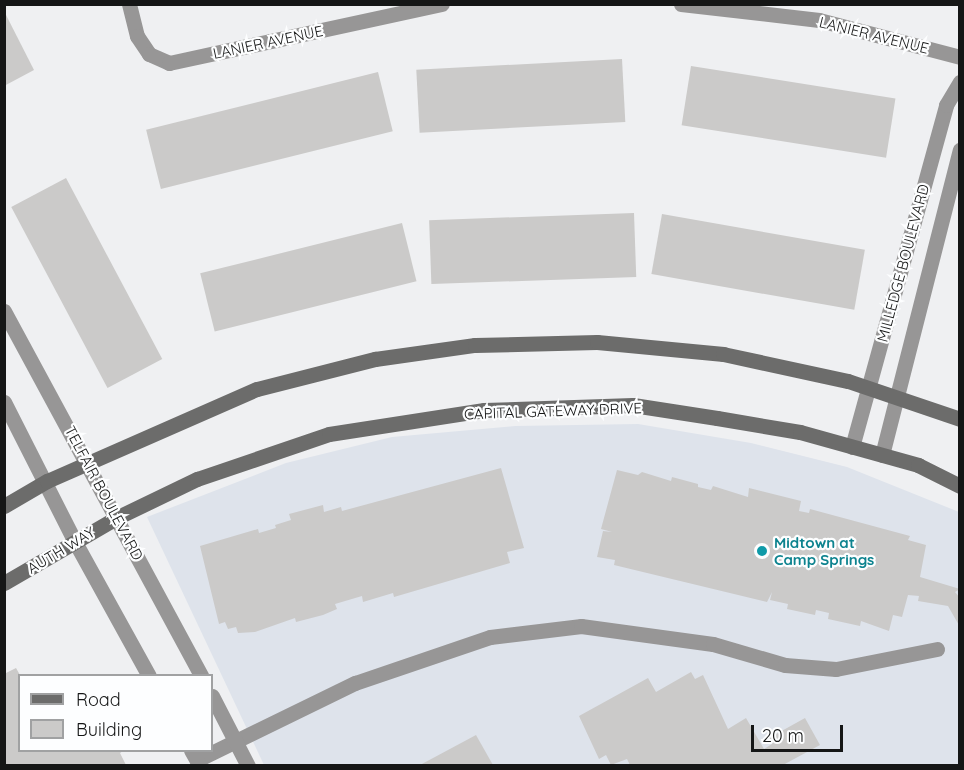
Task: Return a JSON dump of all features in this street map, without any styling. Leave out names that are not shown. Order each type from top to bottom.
[{"type":"street","name":"LANIER AVENUE","points":[[129,4],[137,36],[149,54],[169,63],[442,4]]},
{"type":"street","name":"LANIER AVENUE","points":[[681,4],[819,20],[960,57]]},
{"type":"street","name":"MILLEDGE BOULEVARD","points":[[852,447],[946,105],[960,82]]},
{"type":"street","name":"MILLEDGE BOULEVARD","points":[[882,455],[960,150]]},
{"type":"street","name":"TELFAIR BOULEVARD","points":[[4,311],[95,461],[118,517],[200,674]]},
{"type":"street","points":[[4,506],[47,481],[257,389],[375,359],[475,345],[597,342],[723,354],[869,388],[960,419]]},
{"type":"street","points":[[4,402],[47,481],[75,542],[148,674]]},
{"type":"street","name":"CAPITAL GATEWAY DRIVE","points":[[118,517],[197,479],[329,434],[484,410],[633,405],[800,432],[918,465],[960,486]]},
{"type":"street","name":"AUTH WAY","points":[[4,583],[118,517]]},
{"type":"street","points":[[213,752],[355,683],[490,637],[581,626],[713,644],[785,665],[836,669],[937,649]]},
{"type":"street","points":[[213,698],[248,765]]},
{"type":"street","points":[[196,759],[212,752]]},
{"type":"shaded area","points":[[638,424],[751,443],[847,467],[959,512],[959,765],[264,765],[147,517],[286,463],[392,437],[515,426]]},
{"type":"building","points":[[4,11],[34,70],[4,86]]},
{"type":"building","points":[[622,59],[625,122],[420,133],[416,70]]},
{"type":"building","points":[[691,66],[895,98],[886,158],[682,125]]},
{"type":"building","points":[[378,72],[393,131],[161,189],[146,130]]},
{"type":"building","points":[[66,178],[162,359],[107,388],[11,207]]},
{"type":"building","points":[[634,213],[636,277],[431,284],[429,220]]},
{"type":"building","points":[[662,214],[865,250],[854,310],[651,274]]},
{"type":"building","points":[[402,223],[417,281],[215,332],[200,273]]},
{"type":"building","points":[[501,468],[524,548],[507,552],[510,563],[394,597],[393,593],[363,602],[362,596],[335,604],[337,609],[323,615],[296,622],[295,618],[255,632],[238,633],[236,627],[228,629],[225,622],[219,624],[200,546],[258,529],[259,533],[276,528],[275,525],[291,520],[289,514],[323,505],[324,512],[341,507],[342,511]]},
{"type":"building","name":"Midtown at Camp Springs","points":[[617,470],[638,475],[642,472],[671,481],[672,477],[698,484],[698,487],[711,490],[713,486],[748,497],[749,488],[801,501],[799,511],[809,513],[810,509],[910,536],[908,540],[926,545],[920,577],[960,589],[955,592],[960,598],[960,627],[948,606],[918,601],[919,596],[908,595],[902,617],[893,615],[889,631],[861,621],[860,626],[828,619],[829,613],[816,610],[815,615],[787,609],[788,604],[770,600],[772,592],[767,602],[614,565],[615,560],[597,557],[603,531],[612,532],[601,529]]},
{"type":"building","points":[[16,668],[19,674],[18,752],[121,752],[126,765],[4,765],[4,674]]},
{"type":"building","points":[[691,672],[695,679],[703,675],[728,729],[746,718],[764,749],[772,744],[769,738],[805,718],[820,745],[783,765],[630,765],[627,759],[611,765],[606,755],[599,759],[579,716],[648,678],[656,692]]},
{"type":"building","points":[[476,735],[493,765],[420,765]]},
{"type":"place","name":"Midtown at Camp Springs","points":[[762,551]]}]
